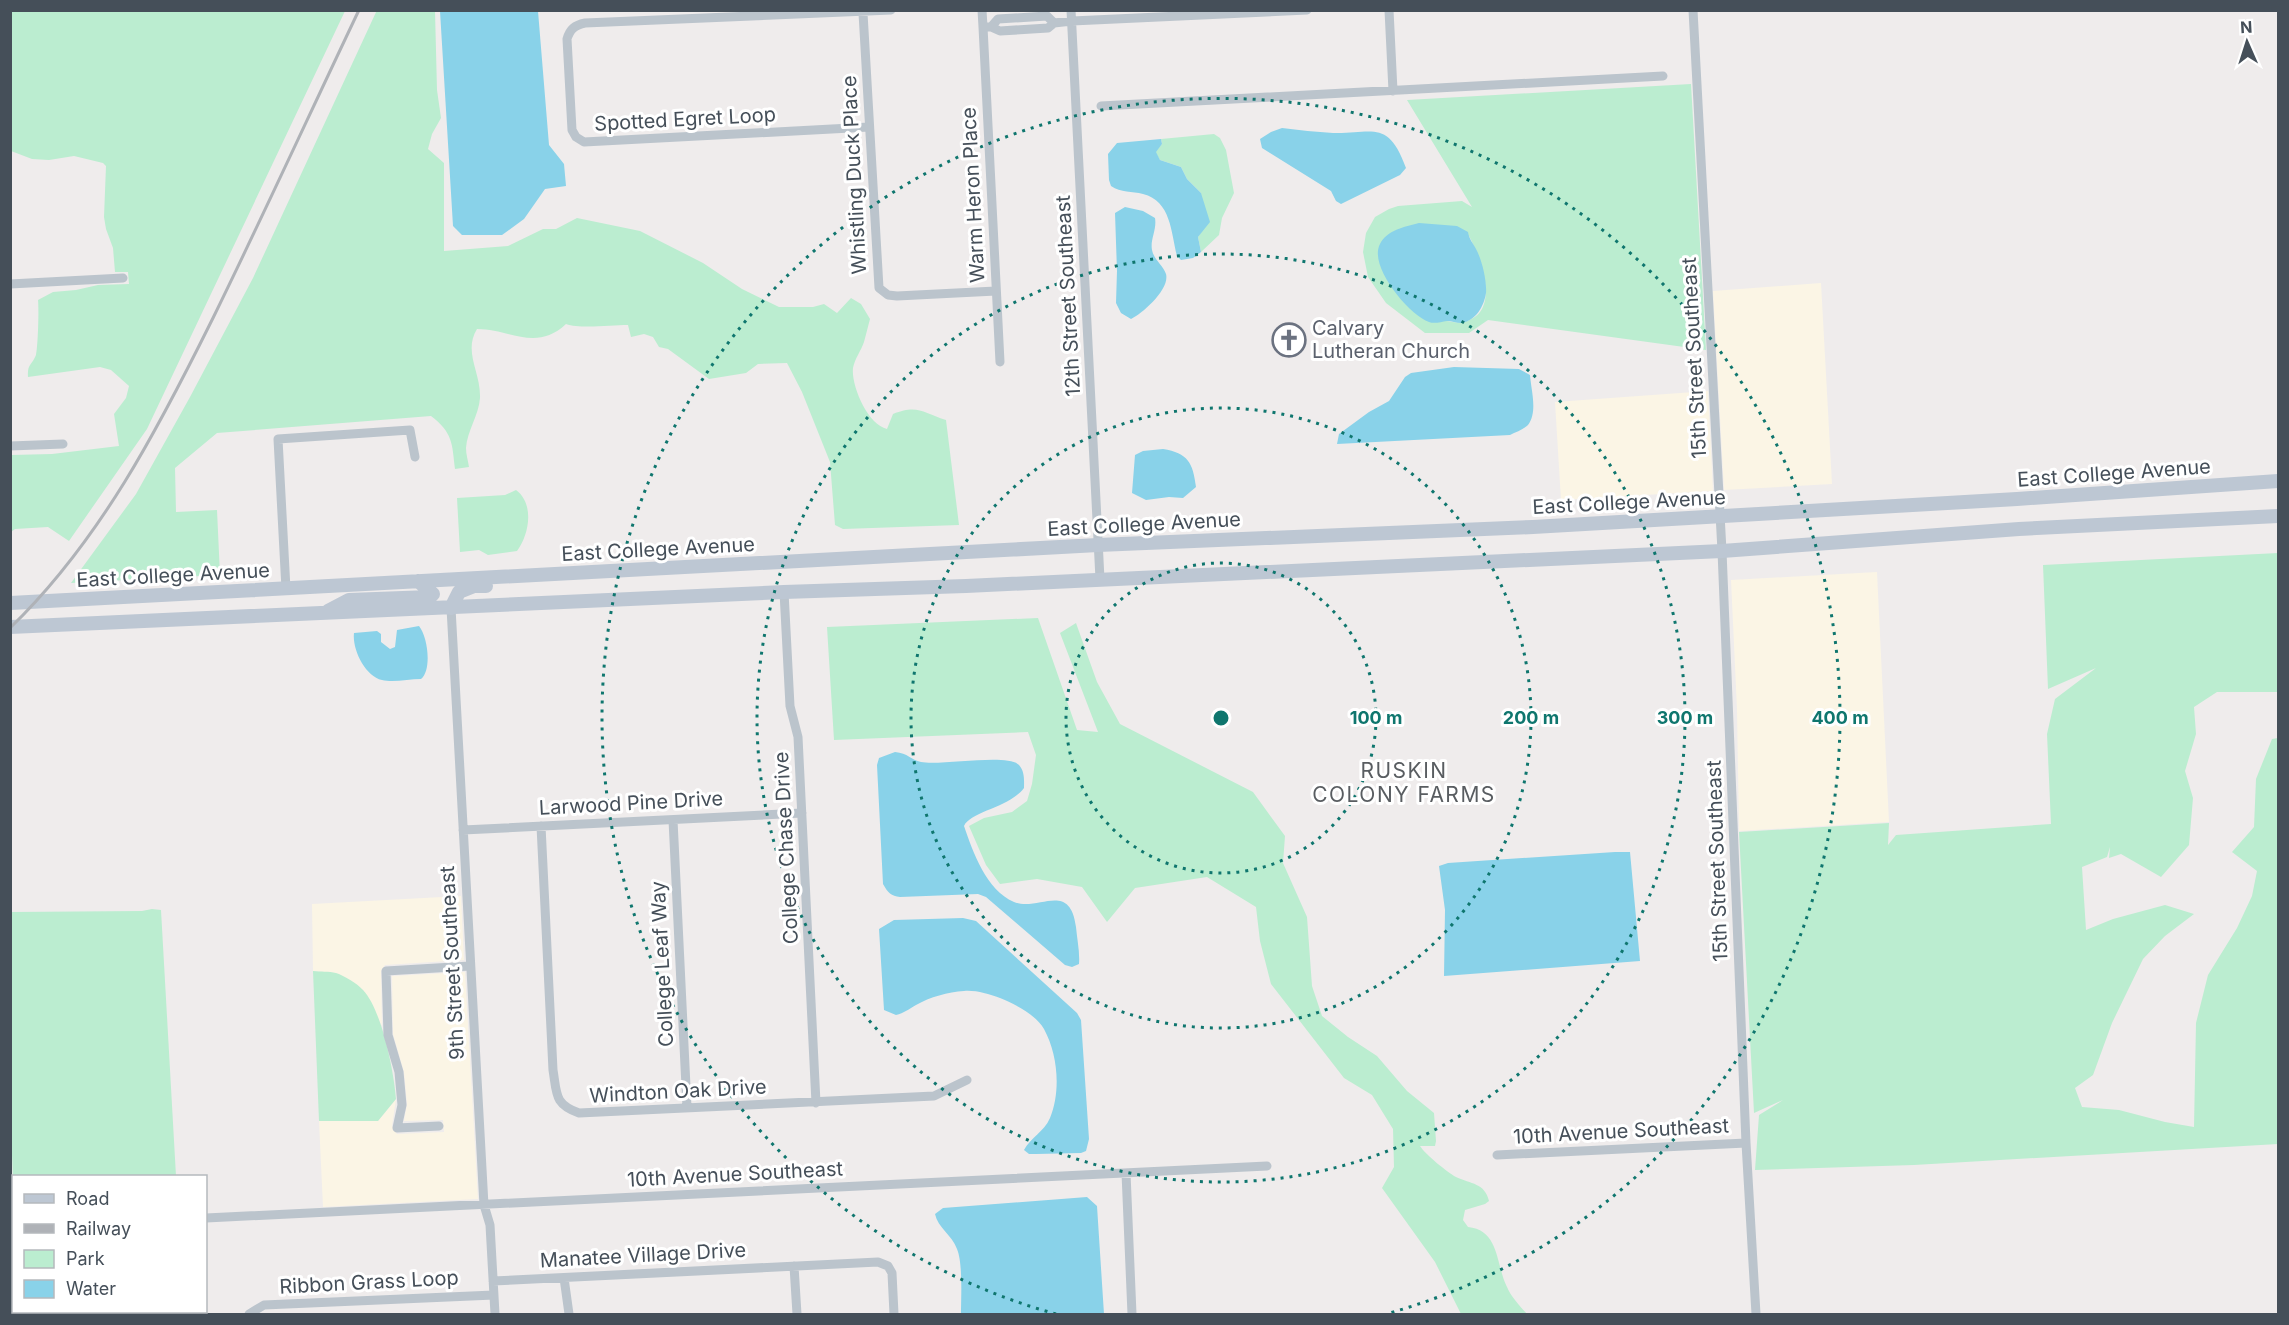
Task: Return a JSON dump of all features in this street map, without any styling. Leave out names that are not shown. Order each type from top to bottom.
[{"type":"main road","name":"East College Avenue","points":[[10,603],[1098,545],[1533,527],[2017,499],[2278,481]]},
{"type":"main road","points":[[10,627],[1722,551],[2019,529],[2278,516]]},
{"type":"main road","points":[[451,608],[459,592],[474,586],[539,583],[581,573]]},
{"type":"main road","points":[[418,581],[451,608]]},
{"type":"main road","points":[[323,613],[350,600],[430,597],[433,594]]},
{"type":"street","name":"Spotted Egret Loop","points":[[869,127],[585,142],[576,137],[572,130],[567,39],[569,32],[577,25],[585,23],[863,13],[891,10]]},
{"type":"street","name":"Warm Heron Place","points":[[982,10],[987,27],[1000,362]]},
{"type":"street","name":"12th Street Southeast","points":[[1071,10],[1101,579]]},
{"type":"street","points":[[987,27],[998,19],[1047,16],[1054,22],[1307,10]]},
{"type":"street","points":[[1389,10],[1393,91]]},
{"type":"street","name":"15th Street Southeast","points":[[1693,10],[1722,551],[1746,1143],[1756,1314]]},
{"type":"street","name":"Whistling Duck Place","points":[[863,13],[879,288],[888,295],[897,296],[996,291]]},
{"type":"street","points":[[1101,106],[1663,76]]},
{"type":"street","points":[[10,284],[123,278]]},
{"type":"street","points":[[286,589],[278,439],[410,430],[415,457]]},
{"type":"street","points":[[10,446],[63,444]]},
{"type":"street","name":"College Chase Drive","points":[[784,592],[790,706],[798,736],[816,1103]]},
{"type":"street","name":"9th Street Southeast","points":[[451,608],[484,1205],[490,1225],[495,1314]]},
{"type":"street","name":"Larwood Pine Drive","points":[[463,830],[802,813]]},
{"type":"street","name":"College Leaf Way","points":[[673,820],[687,1107]]},
{"type":"street","name":"Windton Oak Drive","points":[[541,826],[553,1070],[559,1100],[565,1108],[579,1113],[934,1096],[967,1080]]},
{"type":"street","points":[[439,1126],[397,1128],[402,1105],[399,1072],[388,1035],[386,970],[470,966]]},
{"type":"street","name":"10th Avenue Southeast","points":[[1497,1155],[1746,1143]]},
{"type":"street","name":"10th Avenue Southeast","points":[[207,1218],[1267,1166]]},
{"type":"street","points":[[1126,1173],[1132,1314]]},
{"type":"street","name":"Manatee Village Drive","points":[[493,1281],[878,1262],[888,1266],[892,1273],[894,1314]]},
{"type":"street","points":[[794,1266],[797,1314]]},
{"type":"street","points":[[564,1278],[569,1314]]},
{"type":"street","name":"Ribbon Grass Loop","points":[[249,1314],[264,1305],[494,1295]]},
{"type":"shaded area","points":[[1821,283],[1832,484],[1724,490],[1713,291]]},
{"type":"shaded area","points":[[1708,391],[1713,491],[1561,500],[1555,402]]},
{"type":"shaded area","points":[[1877,572],[1889,822],[1739,831],[1737,709],[1731,580]]},
{"type":"shaded area","points":[[461,896],[464,960],[385,965],[381,971],[382,1026],[363,990],[335,973],[313,971],[312,904]]},
{"type":"shaded area","points":[[465,972],[478,1199],[323,1207],[319,1121],[378,1121],[396,1099],[392,1126],[397,1134],[444,1132],[443,1120],[404,1121],[407,1104],[404,1072],[393,1034],[392,976]]},
{"type":"green space","points":[[11,10],[345,11],[147,429],[69,541],[48,527],[15,529],[11,532],[11,455],[52,454],[119,446],[114,414],[126,398],[129,386],[111,370],[100,367],[28,377],[29,367],[37,350],[38,300],[53,292],[98,285],[129,284],[128,272],[115,272],[113,248],[106,229],[104,217],[106,166],[103,163],[74,156],[49,160],[32,159],[11,151]]},
{"type":"green space","points":[[377,10],[435,11],[437,90],[441,118],[432,134],[428,149],[444,163],[444,251],[508,246],[543,229],[556,229],[577,218],[640,231],[703,263],[742,289],[779,307],[813,307],[824,304],[837,313],[851,298],[861,304],[870,319],[864,342],[853,368],[855,385],[862,404],[873,420],[887,429],[893,414],[902,411],[920,411],[946,420],[959,525],[843,529],[835,525],[830,462],[802,392],[787,363],[758,364],[746,373],[709,379],[668,349],[659,347],[653,337],[644,334],[631,337],[628,325],[587,327],[566,324],[544,337],[533,338],[477,329],[473,338],[472,354],[480,398],[478,411],[468,435],[466,450],[469,467],[455,469],[450,439],[444,428],[431,416],[217,433],[175,468],[176,512],[217,510],[220,575],[71,583],[136,494],[190,397],[253,278]]},
{"type":"green space","points":[[1691,84],[1706,350],[1488,320],[1469,333],[1425,333],[1386,303],[1368,277],[1363,252],[1366,233],[1375,217],[1398,206],[1462,201],[1472,207],[1407,100]],"holes":[[[1469,236],[1483,271],[1485,298],[1482,309],[1475,317],[1462,322],[1447,321]]]},
{"type":"green space","points":[[1214,134],[1220,138],[1226,150],[1234,193],[1222,218],[1219,235],[1201,252],[1198,237],[1202,231],[1201,193],[1187,179],[1181,167],[1160,160],[1155,152],[1162,144],[1161,139]]},
{"type":"green space","points":[[516,490],[526,503],[528,511],[525,537],[517,551],[488,555],[479,550],[460,552],[457,498],[505,495]]},
{"type":"green space","points":[[2278,553],[2278,692],[2217,692],[2194,707],[2196,734],[2185,771],[2193,798],[2189,845],[2161,877],[2121,854],[2109,858],[2110,847],[2107,857],[2082,867],[2086,930],[2113,919],[2165,905],[2194,914],[2165,936],[2143,959],[2112,1023],[2093,1075],[2075,1088],[2082,1107],[2119,1110],[2194,1127],[2196,1023],[2208,975],[2237,928],[2252,896],[2257,871],[2232,852],[2254,827],[2256,779],[2272,739],[2278,738],[2278,1144],[1914,1165],[1755,1170],[1759,1115],[1783,1100],[1754,1113],[1739,832],[1889,823],[1888,845],[1896,835],[2051,824],[2047,734],[2055,699],[2096,668],[2048,689],[2043,565]]},
{"type":"green space","points":[[1038,618],[1077,730],[1098,732],[1060,633],[1076,623],[1097,682],[1120,724],[1253,792],[1285,836],[1283,863],[1307,917],[1312,986],[1322,1016],[1377,1056],[1407,1091],[1434,1113],[1435,1146],[1420,1146],[1452,1175],[1481,1187],[1487,1195],[1489,1201],[1465,1210],[1463,1220],[1468,1227],[1486,1235],[1492,1242],[1503,1279],[1509,1291],[1527,1314],[1461,1314],[1435,1262],[1382,1188],[1394,1167],[1393,1129],[1372,1095],[1344,1078],[1271,984],[1260,941],[1256,907],[1207,877],[1135,888],[1107,922],[1082,887],[1037,879],[1000,884],[986,865],[969,826],[984,818],[1012,812],[1027,801],[1036,755],[1028,732],[834,740],[827,627]]},
{"type":"green space","points":[[161,910],[176,1175],[13,1175],[10,1101],[11,912]]},
{"type":"green space","points":[[313,971],[336,973],[358,985],[370,999],[376,1012],[390,1058],[396,1099],[378,1121],[319,1121]]},
{"type":"green space","points":[[13,1313],[184,1313],[184,1314]]},
{"type":"water","points":[[440,11],[538,11],[549,145],[564,164],[566,186],[545,189],[524,219],[502,235],[462,235],[453,226]]},
{"type":"water","points":[[1282,128],[1333,133],[1378,132],[1393,142],[1406,168],[1400,175],[1341,204],[1336,201],[1331,191],[1262,148],[1260,139]]},
{"type":"water","points":[[1161,139],[1162,144],[1156,152],[1160,160],[1181,167],[1187,179],[1201,193],[1210,222],[1198,237],[1201,252],[1193,258],[1181,260],[1177,256],[1168,219],[1159,203],[1143,194],[1115,188],[1111,186],[1109,180],[1108,154],[1117,143]]},
{"type":"water","points":[[1125,207],[1143,211],[1155,218],[1152,250],[1166,274],[1164,287],[1160,293],[1142,312],[1131,319],[1121,313],[1116,303],[1115,213]]},
{"type":"water","points":[[1419,223],[1457,226],[1468,232],[1480,259],[1486,293],[1481,308],[1466,322],[1433,323],[1421,318],[1392,289],[1385,277],[1378,253],[1383,239],[1391,232]]},
{"type":"water","points":[[1454,367],[1519,369],[1530,375],[1533,414],[1528,425],[1510,435],[1337,444],[1339,434],[1369,412],[1389,401],[1405,377],[1411,373]]},
{"type":"water","points":[[1163,449],[1178,453],[1188,460],[1196,487],[1183,498],[1146,500],[1132,493],[1135,455],[1143,451]]},
{"type":"water","points":[[419,626],[425,638],[428,653],[427,668],[421,679],[386,681],[376,677],[365,668],[357,654],[354,633],[377,631],[381,634],[381,642],[390,649],[395,647],[397,630]]},
{"type":"water","points":[[895,752],[930,763],[1002,760],[1019,765],[1023,773],[1024,788],[1009,800],[974,817],[964,826],[988,880],[1004,896],[1023,904],[1060,901],[1067,905],[1073,913],[1076,927],[1079,964],[1072,967],[1065,965],[986,897],[978,894],[900,897],[888,892],[883,884],[877,765],[879,758]]},
{"type":"water","points":[[1630,852],[1640,961],[1444,976],[1445,910],[1439,866],[1448,863]]},
{"type":"water","points":[[963,918],[976,921],[1077,1013],[1081,1020],[1089,1139],[1086,1151],[1029,1154],[1024,1150],[1050,1118],[1057,1085],[1055,1061],[1049,1039],[1036,1019],[1025,1010],[1000,998],[968,991],[933,997],[896,1015],[884,1010],[879,929],[894,920]]},
{"type":"water","points":[[1087,1197],[1097,1206],[1104,1314],[961,1314],[959,1255],[955,1244],[935,1214],[943,1208]]},
{"type":"railway","points":[[10,628],[72,558],[125,482],[148,442],[213,318],[359,10]]},
{"type":"place","name":"Calvary Lutheran Church","points":[[1289,340]]},
{"type":"district","name":"RUSKIN COLONY FARMS","points":[[1404,782]]}]
